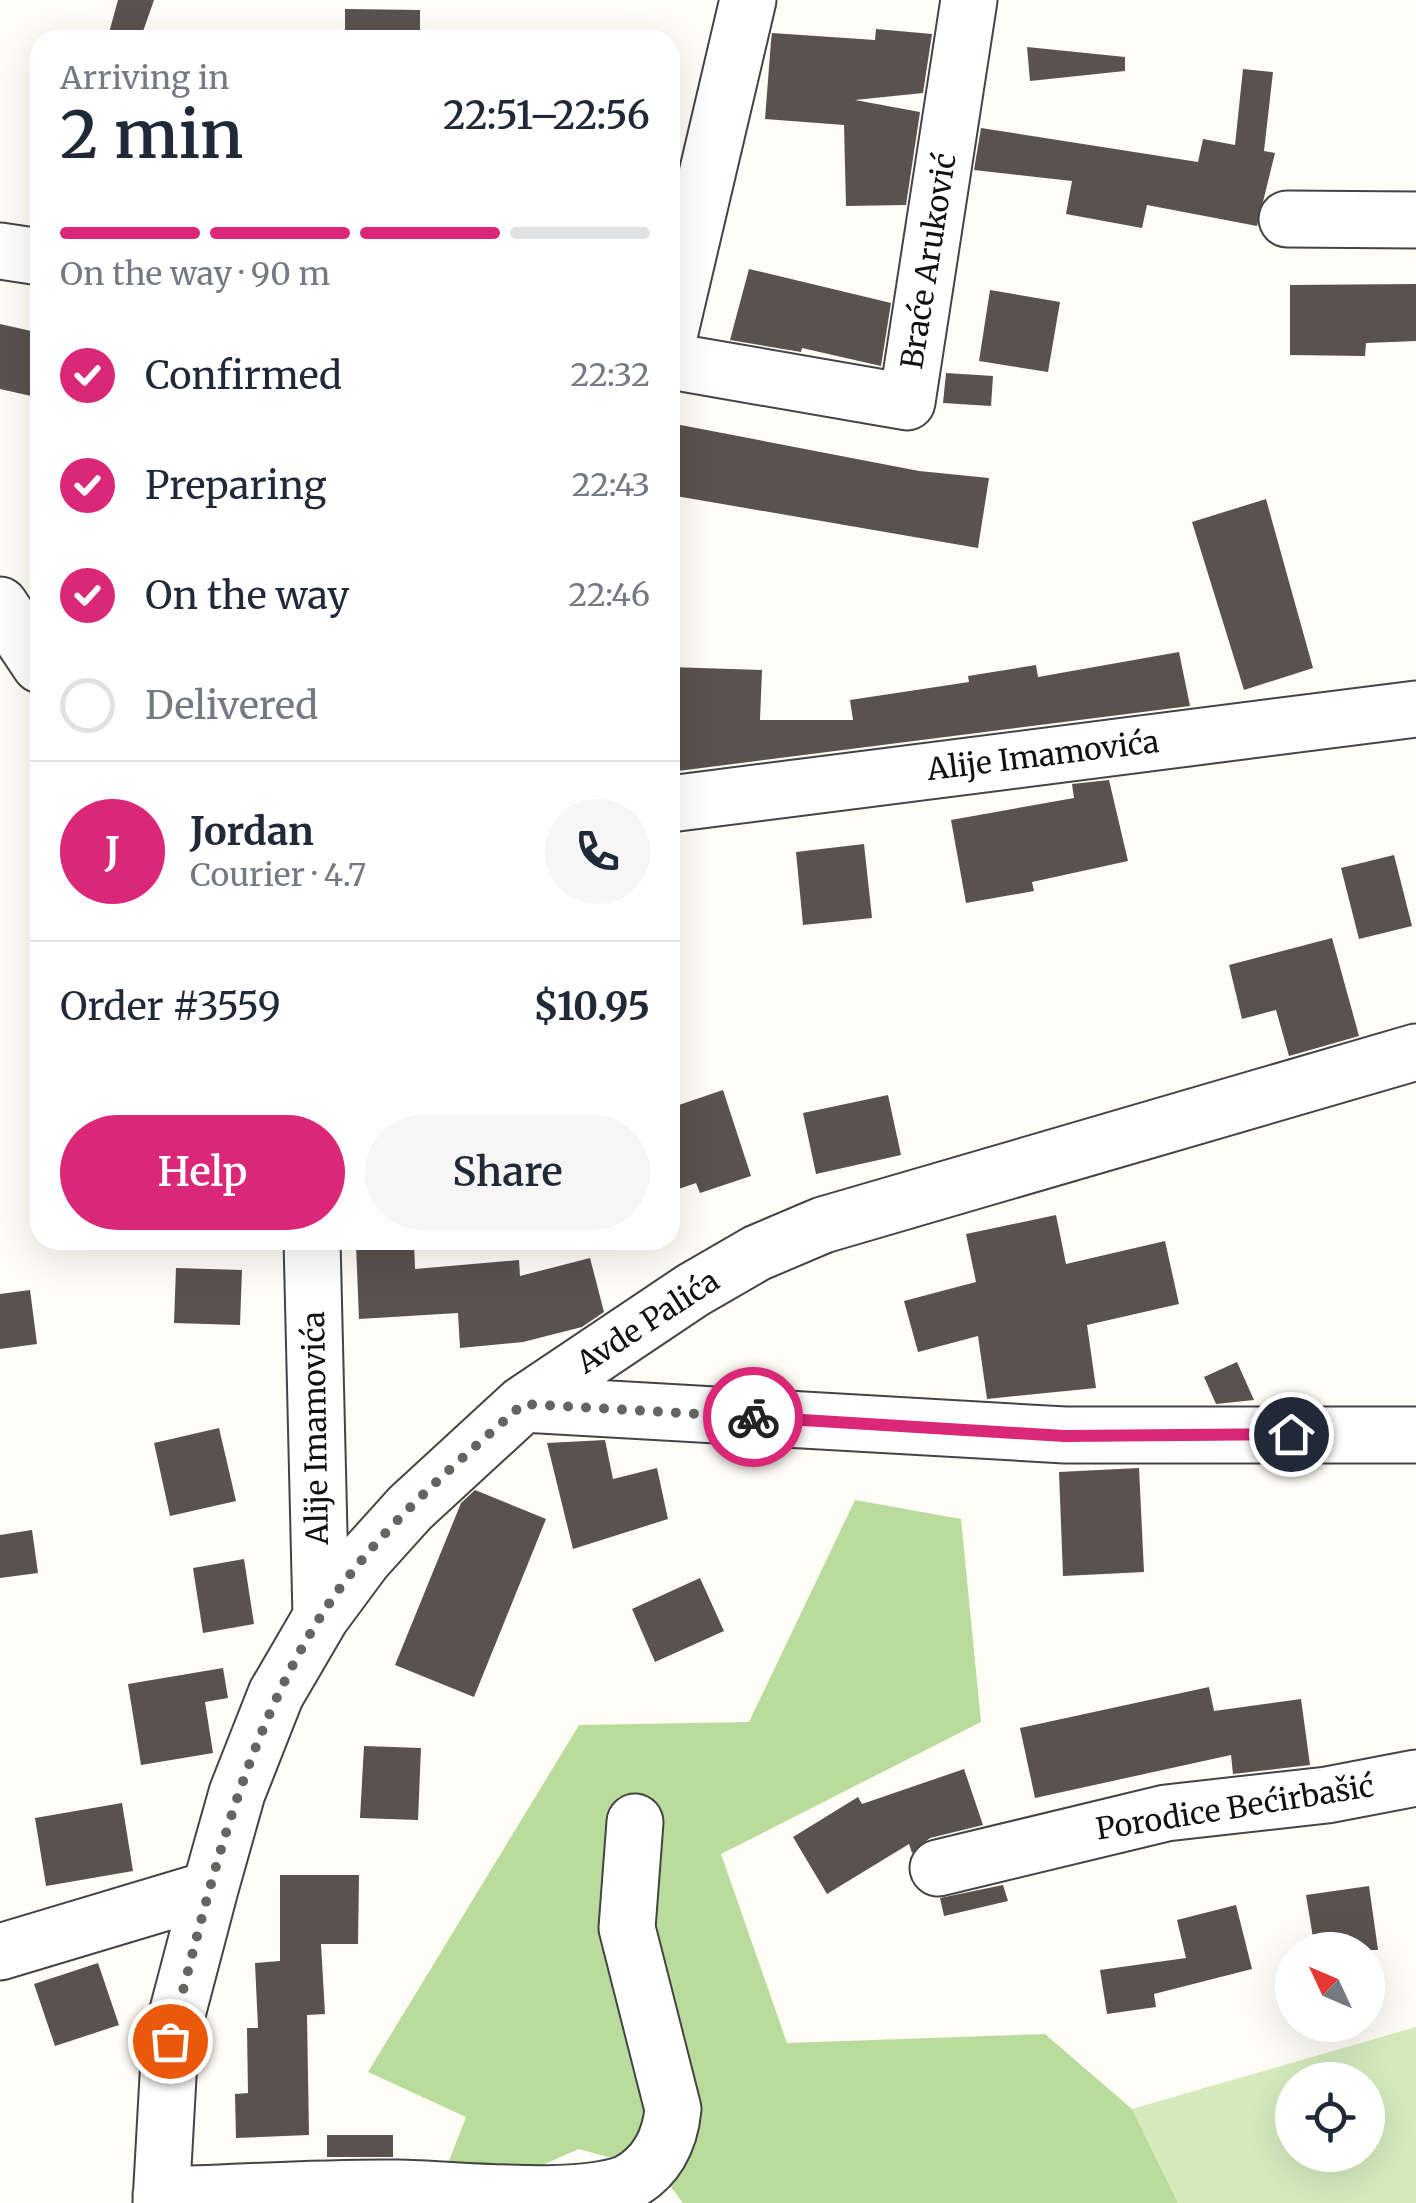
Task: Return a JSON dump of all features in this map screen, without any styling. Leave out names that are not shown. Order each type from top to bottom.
[{"type":"street","points":[[680,289],[748,0]]},
{"type":"street","name":"Braće Aruković","points":[[680,363],[907,402],[970,0]]},
{"type":"street","points":[[1287,219],[1416,220]]},
{"type":"street","points":[[0,251],[30,256]]},
{"type":"street","points":[[15,606],[30,641]]},
{"type":"street","name":"Alije Imamovića","points":[[680,803],[1416,708]]},
{"type":"street","name":"Avde Palića","points":[[161,2199],[170,2041],[237,1793],[276,1694],[320,1617],[410,1508],[523,1404],[693,1290],[757,1254],[823,1225],[1416,1052]]},
{"type":"street","name":"Alije Imamovića","points":[[312,1250],[320,1617]]},
{"type":"street","points":[[523,1404],[1064,1436],[1416,1435]]},
{"type":"street","name":"Porodice Bećirbašić","points":[[938,1868],[1166,1813],[1327,1795],[1416,1778]]},
{"type":"street","points":[[161,2199],[398,2188],[556,2196],[626,2183],[661,2154],[670,2133],[673,2110],[627,1928],[636,1822]]},
{"type":"street","points":[[0,1952],[210,1889]]},
{"type":"green space","points":[[855,1500],[961,1519],[981,1722],[721,1854],[787,2043],[1045,2034],[1132,2109],[1178,2203],[683,2203],[659,2171],[579,2149],[526,2172],[449,2161],[466,2117],[368,2072],[579,1725],[749,1722]]},
{"type":"green space","points":[[1416,2027],[1416,2203],[1178,2203],[1132,2109],[1275,2068],[1275,2172],[1385,2172],[1385,2062],[1295,2062],[1364,2042],[1385,2042],[1385,2036]]},
{"type":"building","points":[[118,0],[154,0],[144,30],[110,30]]},
{"type":"building","points":[[345,9],[420,10],[420,30],[345,30]]},
{"type":"building","points":[[876,29],[932,34],[923,93],[855,100],[920,112],[906,205],[846,206],[844,125],[765,119],[772,33],[875,40]]},
{"type":"building","points":[[1027,47],[1125,57],[1125,71],[1030,81]]},
{"type":"building","points":[[1243,69],[1273,72],[1264,151],[1275,153],[1257,226],[1147,205],[1142,228],[1066,214],[1072,181],[974,170],[981,128],[1198,162],[1203,139],[1235,145]]},
{"type":"building","points":[[749,269],[891,303],[881,366],[802,348],[801,352],[730,340]]},
{"type":"building","points":[[1416,284],[1416,341],[1366,343],[1365,356],[1290,355],[1290,285]]},
{"type":"building","points":[[990,290],[1060,302],[1048,372],[979,361]]},
{"type":"building","points":[[0,324],[30,331],[30,396],[0,389]]},
{"type":"building","points":[[946,373],[993,376],[991,406],[943,403]]},
{"type":"building","points":[[680,425],[919,471],[989,478],[978,548],[680,497]]},
{"type":"building","points":[[1266,499],[1313,668],[1244,690],[1192,522]]},
{"type":"building","points":[[1179,652],[1190,706],[680,771],[680,667],[762,670],[760,720],[853,720],[850,700],[969,682],[968,676],[1036,665],[1038,677]]},
{"type":"building","points":[[1109,780],[1128,861],[1032,882],[1034,891],[966,903],[951,820],[1074,798],[1072,784]]},
{"type":"building","points":[[864,844],[872,918],[803,925],[796,852]]},
{"type":"building","points":[[1394,855],[1412,926],[1359,939],[1341,868]]},
{"type":"building","points":[[1332,938],[1359,1036],[1289,1056],[1276,1010],[1242,1019],[1229,965]]},
{"type":"building","points":[[723,1090],[751,1176],[700,1193],[696,1183],[680,1189],[680,1105]]},
{"type":"building","points":[[888,1095],[901,1155],[816,1174],[803,1113]]},
{"type":"building","points":[[1056,1215],[1066,1264],[1165,1241],[1179,1304],[1087,1325],[1096,1388],[987,1399],[978,1336],[918,1352],[904,1301],[976,1282],[966,1234]]},
{"type":"building","points":[[356,1250],[414,1250],[415,1269],[519,1260],[520,1276],[590,1258],[604,1312],[582,1327],[523,1342],[460,1348],[458,1313],[359,1319]]},
{"type":"building","points":[[176,1268],[242,1270],[240,1325],[174,1323]]},
{"type":"building","points":[[30,1290],[37,1344],[0,1349],[0,1294]]},
{"type":"building","points":[[1237,1362],[1254,1400],[1216,1404],[1204,1377]]},
{"type":"building","points":[[219,1428],[236,1501],[170,1516],[154,1443]]},
{"type":"building","points":[[605,1440],[613,1479],[657,1468],[668,1519],[573,1549],[547,1443]]},
{"type":"building","points":[[1139,1468],[1144,1572],[1063,1576],[1059,1472]]},
{"type":"building","points":[[475,1490],[546,1519],[474,1697],[395,1665],[461,1503]]},
{"type":"building","points":[[32,1530],[38,1573],[0,1578],[0,1535]]},
{"type":"building","points":[[244,1559],[254,1624],[203,1633],[193,1568]]},
{"type":"building","points":[[700,1578],[724,1631],[655,1662],[632,1609]]},
{"type":"building","points":[[223,1668],[228,1698],[205,1702],[213,1753],[141,1765],[128,1684]]},
{"type":"building","points":[[1209,1687],[1214,1711],[1301,1699],[1310,1765],[1233,1774],[1231,1755],[1035,1798],[1020,1728]]},
{"type":"building","points":[[364,1746],[421,1748],[418,1820],[360,1818]]},
{"type":"building","points":[[964,1769],[983,1825],[930,1838],[912,1853],[909,1844],[827,1894],[793,1837],[858,1797],[862,1804]]},
{"type":"building","points":[[122,1803],[133,1871],[46,1886],[35,1818]]},
{"type":"building","points":[[280,1875],[359,1875],[358,1944],[321,1944],[325,2014],[307,2015],[309,2135],[236,2138],[235,2094],[248,2093],[247,2028],[258,2028],[255,1963],[280,1961]]},
{"type":"building","points":[[1003,1885],[1008,1901],[944,1916],[940,1898]]},
{"type":"building","points":[[1369,1886],[1375,1932],[1312,1932],[1306,1895]]},
{"type":"building","points":[[1236,1905],[1252,1969],[1154,1994],[1156,2007],[1107,2014],[1100,1970],[1186,1958],[1177,1920]]},
{"type":"building","points":[[98,1963],[119,2025],[55,2046],[34,1984]]},
{"type":"building","points":[[327,2135],[393,2135],[393,2157],[327,2157]]},
{"type":"way so far","points":[[170,2041],[237,1793],[276,1694],[320,1617],[410,1508],[523,1404],[753,1417]]},
{"type":"route","points":[[753,1417],[1064,1436],[1291,1434]]}]
